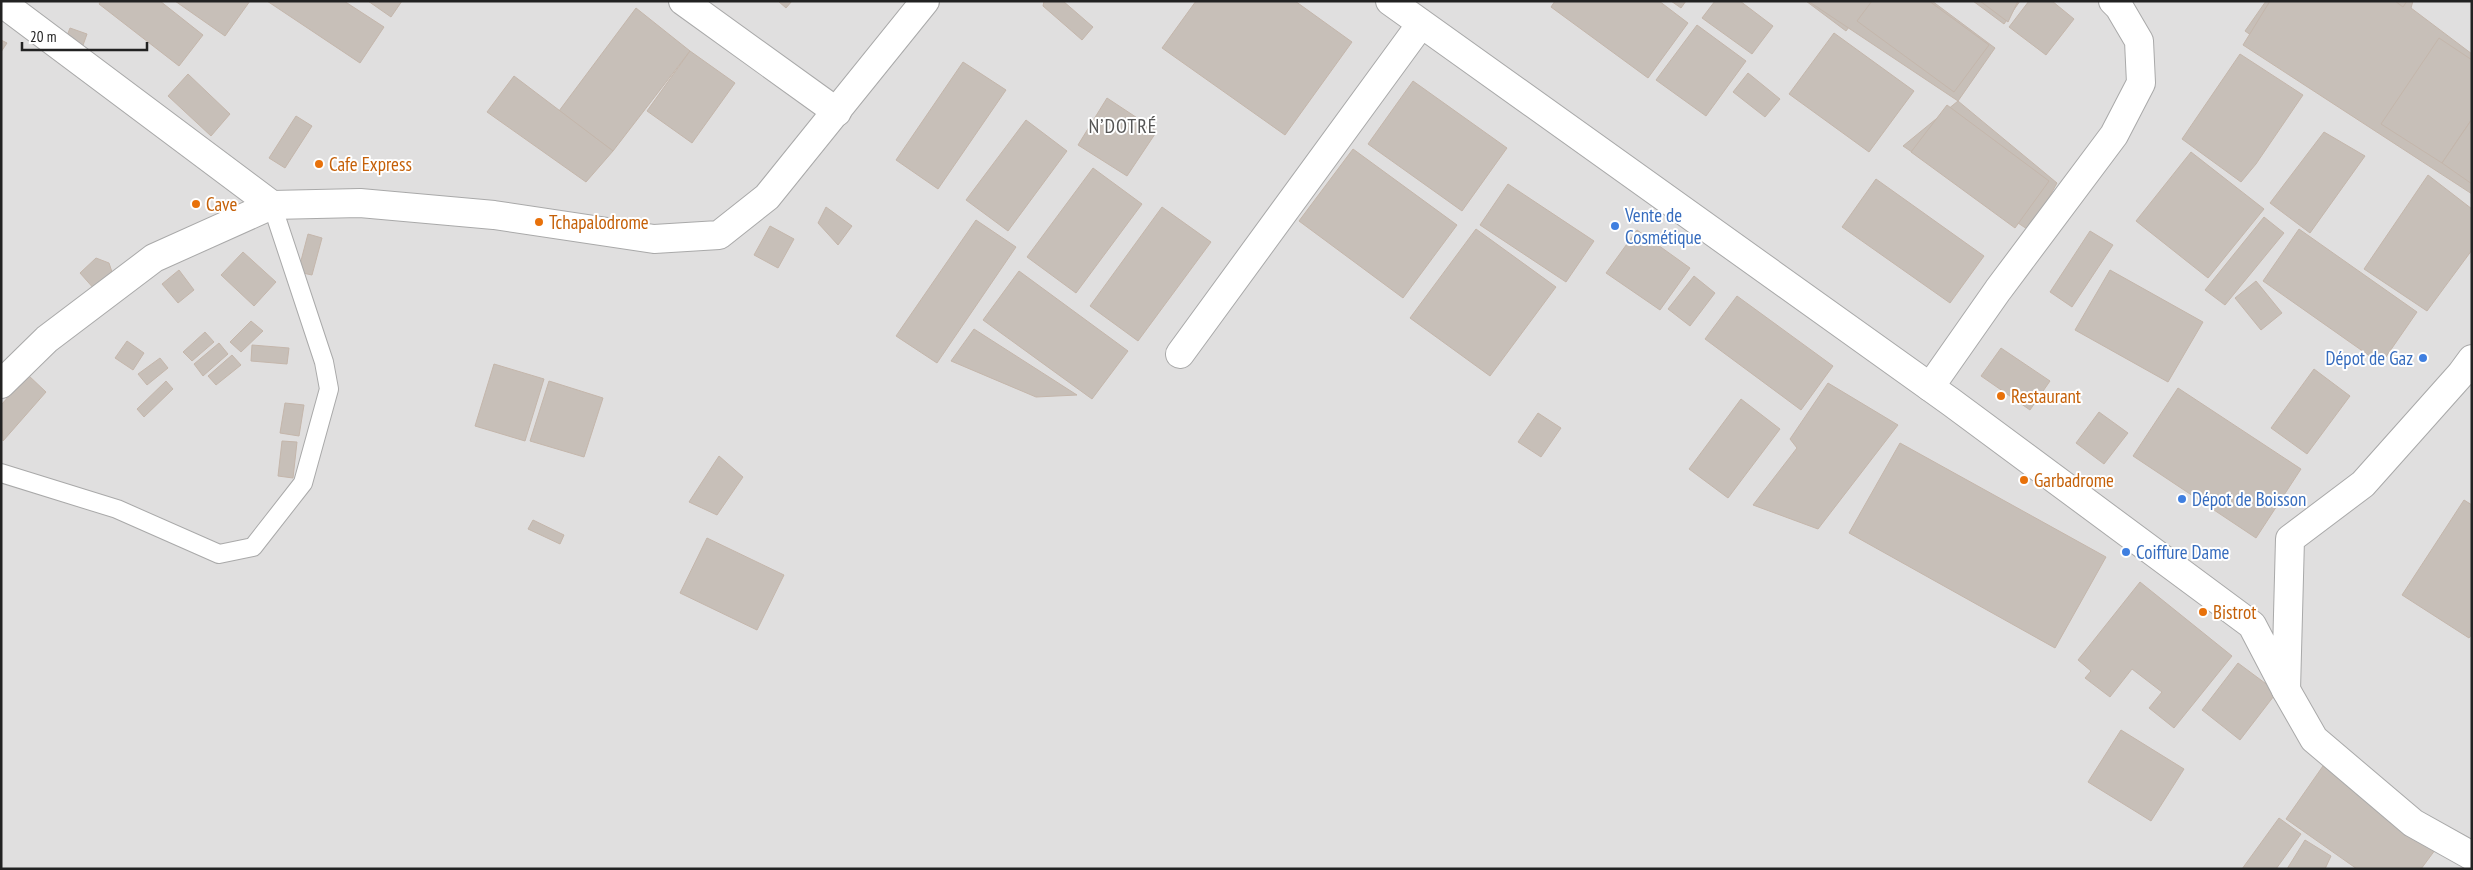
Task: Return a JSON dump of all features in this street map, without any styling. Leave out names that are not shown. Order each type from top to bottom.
[{"type":"street","points":[[683,1],[837,112]]},
{"type":"street","points":[[1,384],[47,339],[154,258],[272,205],[360,203],[494,216],[654,239],[719,235],[767,197],[926,1]]},
{"type":"street","points":[[1390,1],[1930,387],[2252,625],[2314,739],[2413,823],[2472,856]]},
{"type":"street","points":[[1930,387],[1998,290],[2114,135],[2140,83],[2139,41],[2113,1]]},
{"type":"street","points":[[1,2],[272,205]]},
{"type":"street","points":[[1180,354],[1421,24]]},
{"type":"street","points":[[2286,690],[2290,539],[2363,484],[2461,374],[2472,359]]},
{"type":"lane","points":[[1,473],[117,509],[219,554],[253,547],[303,482],[329,389],[324,362],[272,205]]},
{"type":"shaded area","points":[[1,1],[2472,1],[2472,869],[1,869]]},
{"type":"building","points":[[101,1],[160,1],[203,35],[179,66],[99,4]]},
{"type":"building","points":[[175,1],[250,1],[225,36]]},
{"type":"building","points":[[267,1],[344,1],[384,27],[360,63]]},
{"type":"building","points":[[368,1],[402,1],[391,17]]},
{"type":"building","points":[[778,1],[792,1],[786,8]]},
{"type":"building","points":[[1044,1],[1063,1],[1093,27],[1082,40],[1043,6]]},
{"type":"building","points":[[1196,1],[1295,1],[1352,42],[1285,135],[1162,48]]},
{"type":"building","points":[[1555,1],[1659,1],[1688,23],[1648,78],[1551,7]]},
{"type":"building","points":[[1671,1],[1686,1],[1681,8]]},
{"type":"building","points":[[1715,1],[1740,1],[1773,26],[1752,54],[1702,18]]},
{"type":"building","points":[[1806,1],[1868,1],[1846,31]]},
{"type":"building","points":[[1808,1],[1932,1],[1995,48],[1958,101]]},
{"type":"building","points":[[1872,1],[1929,1],[1989,45],[1954,92],[1857,21]]},
{"type":"building","points":[[1973,1],[2020,1],[2004,24]]},
{"type":"building","points":[[1980,1],[2018,1],[2008,22]]},
{"type":"building","points":[[2029,1],[2052,1],[2074,19],[2046,55],[2009,27]]},
{"type":"building","points":[[2266,1],[2394,1],[2435,29],[2371,119],[2245,31]]},
{"type":"building","points":[[2270,1],[2413,1],[2411,8],[2472,54],[2472,194],[2243,45]]},
{"type":"building","points":[[2395,1],[2407,1],[2403,7]]},
{"type":"building","points":[[636,8],[690,51],[613,151],[559,111]]},
{"type":"building","points":[[1697,25],[1746,61],[1706,116],[1656,80]]},
{"type":"building","points":[[70,28],[87,34],[82,48],[65,41]]},
{"type":"building","points":[[1834,33],[1914,91],[1869,152],[1789,94]]},
{"type":"building","points":[[2439,38],[2472,60],[2472,119],[2442,163],[2381,124]]},
{"type":"building","points":[[1,40],[7,43],[1,52]]},
{"type":"building","points":[[690,51],[735,83],[692,143],[647,111]]},
{"type":"building","points":[[2240,54],[2303,95],[2256,164],[2241,182],[2182,139]]},
{"type":"building","points":[[963,62],[1006,90],[938,189],[896,160]]},
{"type":"building","points":[[1748,73],[1780,99],[1765,117],[1733,92]]},
{"type":"building","points":[[188,74],[230,114],[211,136],[168,96]]},
{"type":"building","points":[[514,76],[613,151],[586,182],[487,112]]},
{"type":"building","points":[[1413,81],[1507,148],[1462,211],[1368,144]]},
{"type":"building","points":[[1107,98],[1157,131],[1127,176],[1078,145]]},
{"type":"building","points":[[1958,101],[2057,183],[2030,231],[1903,146]]},
{"type":"building","points":[[1947,105],[2049,181],[2015,228],[1911,152]]},
{"type":"building","points":[[296,116],[312,126],[285,168],[269,158]]},
{"type":"building","points":[[2472,119],[2472,184],[2442,163]]},
{"type":"building","points":[[1026,120],[1067,151],[1008,231],[966,200]]},
{"type":"building","points":[[2324,132],[2365,156],[2310,233],[2270,203]]},
{"type":"building","points":[[1353,149],[1457,225],[1403,298],[1299,221]]},
{"type":"building","points":[[2191,152],[2264,209],[2208,278],[2136,221]]},
{"type":"building","points":[[1093,168],[1142,204],[1076,293],[1027,257]]},
{"type":"building","points":[[2428,175],[2472,209],[2472,250],[2427,311],[2364,269]]},
{"type":"building","points":[[1876,179],[1984,256],[1950,303],[1842,227]]},
{"type":"building","points":[[1508,184],[1594,241],[1566,282],[1480,225]]},
{"type":"building","points":[[826,207],[852,226],[838,245],[818,223]]},
{"type":"building","points":[[1162,207],[1211,242],[1138,341],[1090,306]]},
{"type":"building","points":[[2264,217],[2284,233],[2225,305],[2205,290]]},
{"type":"building","points":[[976,220],[1016,247],[937,363],[896,336]]},
{"type":"building","points":[[770,226],[794,239],[778,268],[754,255]]},
{"type":"building","points":[[1476,229],[1556,287],[1490,376],[1410,318]]},
{"type":"building","points":[[2299,229],[2417,312],[2381,364],[2263,281]]},
{"type":"building","points":[[1637,230],[1690,268],[1660,310],[1606,273]]},
{"type":"building","points":[[2090,231],[2113,245],[2072,307],[2050,292]]},
{"type":"building","points":[[308,234],[322,238],[312,275],[298,272]]},
{"type":"building","points":[[243,252],[276,282],[254,306],[221,275]]},
{"type":"building","points":[[96,258],[109,263],[113,275],[96,291],[80,273]]},
{"type":"building","points":[[179,270],[194,290],[178,303],[162,284]]},
{"type":"building","points":[[2110,270],[2203,322],[2168,382],[2075,330]]},
{"type":"building","points":[[1019,271],[1128,351],[1092,399],[983,320]]},
{"type":"building","points":[[1694,276],[1715,293],[1690,326],[1668,309]]},
{"type":"building","points":[[2256,281],[2282,313],[2261,330],[2235,298]]},
{"type":"building","points":[[1737,296],[1833,366],[1801,410],[1705,339]]},
{"type":"building","points":[[251,321],[263,331],[241,352],[230,342]]},
{"type":"building","points":[[974,329],[1077,395],[1036,397],[951,361]]},
{"type":"building","points":[[205,332],[214,342],[192,361],[183,352]]},
{"type":"building","points":[[127,341],[144,353],[133,370],[115,358]]},
{"type":"building","points":[[219,343],[228,354],[203,376],[194,364]]},
{"type":"building","points":[[252,345],[289,348],[287,364],[251,361]]},
{"type":"building","points":[[2001,348],[2050,381],[2030,410],[1981,376]]},
{"type":"building","points":[[232,355],[241,365],[216,385],[208,376]]},
{"type":"building","points":[[160,358],[168,368],[147,385],[138,374]]},
{"type":"building","points":[[494,364],[544,379],[525,441],[475,426]]},
{"type":"building","points":[[2314,369],[2350,396],[2307,454],[2271,428]]},
{"type":"building","points":[[28,375],[46,392],[3,441],[1,405]]},
{"type":"building","points":[[166,381],[173,389],[144,417],[137,409]]},
{"type":"building","points":[[549,381],[603,398],[584,457],[530,441]]},
{"type":"building","points":[[1828,383],[1898,425],[1818,529],[1753,505],[1797,448],[1790,439]]},
{"type":"building","points":[[2178,388],[2301,469],[2256,538],[2133,456]]},
{"type":"building","points":[[1741,399],[1780,429],[1728,498],[1689,469]]},
{"type":"building","points":[[285,403],[304,405],[299,436],[280,433]]},
{"type":"building","points":[[2099,412],[2128,433],[2104,464],[2076,443]]},
{"type":"building","points":[[1538,413],[1561,428],[1541,457],[1518,442]]},
{"type":"building","points":[[282,441],[297,442],[293,478],[278,476]]},
{"type":"building","points":[[1900,443],[2106,557],[2055,648],[1849,533]]},
{"type":"building","points":[[719,456],[743,477],[717,515],[689,502]]},
{"type":"building","points":[[2464,500],[2472,505],[2472,634],[2469,638],[2402,595]]},
{"type":"building","points":[[533,520],[564,535],[560,544],[528,529]]},
{"type":"building","points":[[707,538],[784,575],[757,630],[680,593]]},
{"type":"building","points":[[2140,582],[2232,656],[2174,728],[2149,708],[2162,692],[2132,669],[2110,697],[2085,678],[2091,671],[2078,660]]},
{"type":"building","points":[[2238,663],[2277,692],[2240,740],[2202,710]]},
{"type":"building","points":[[2121,730],[2184,769],[2151,821],[2088,782]]},
{"type":"building","points":[[2323,766],[2438,846],[2421,869],[2357,869],[2286,819]]},
{"type":"building","points":[[2279,818],[2301,834],[2276,869],[2242,869]]},
{"type":"building","points":[[2305,840],[2331,856],[2325,869],[2287,869]]},
{"type":"place","name":"Cafe Express","points":[[319,164]]},
{"type":"place","name":"Cave","points":[[196,204]]},
{"type":"place","name":"Tchapalodrome","points":[[539,222]]},
{"type":"place","name":"Vente de Cosmétique","points":[[1615,226]]},
{"type":"place","name":"Dépot de Gaz","points":[[2423,358]]},
{"type":"place","name":"Restaurant","points":[[2001,396]]},
{"type":"place","name":"Garbadrome","points":[[2024,480]]},
{"type":"place","name":"Dépot de Boisson","points":[[2182,499]]},
{"type":"place","name":"Coiffure Dame","points":[[2126,552]]},
{"type":"place","name":"Bistrot","points":[[2203,612]]},
{"type":"district","name":"N’DOTRÉ","points":[[1123,126]]}]
